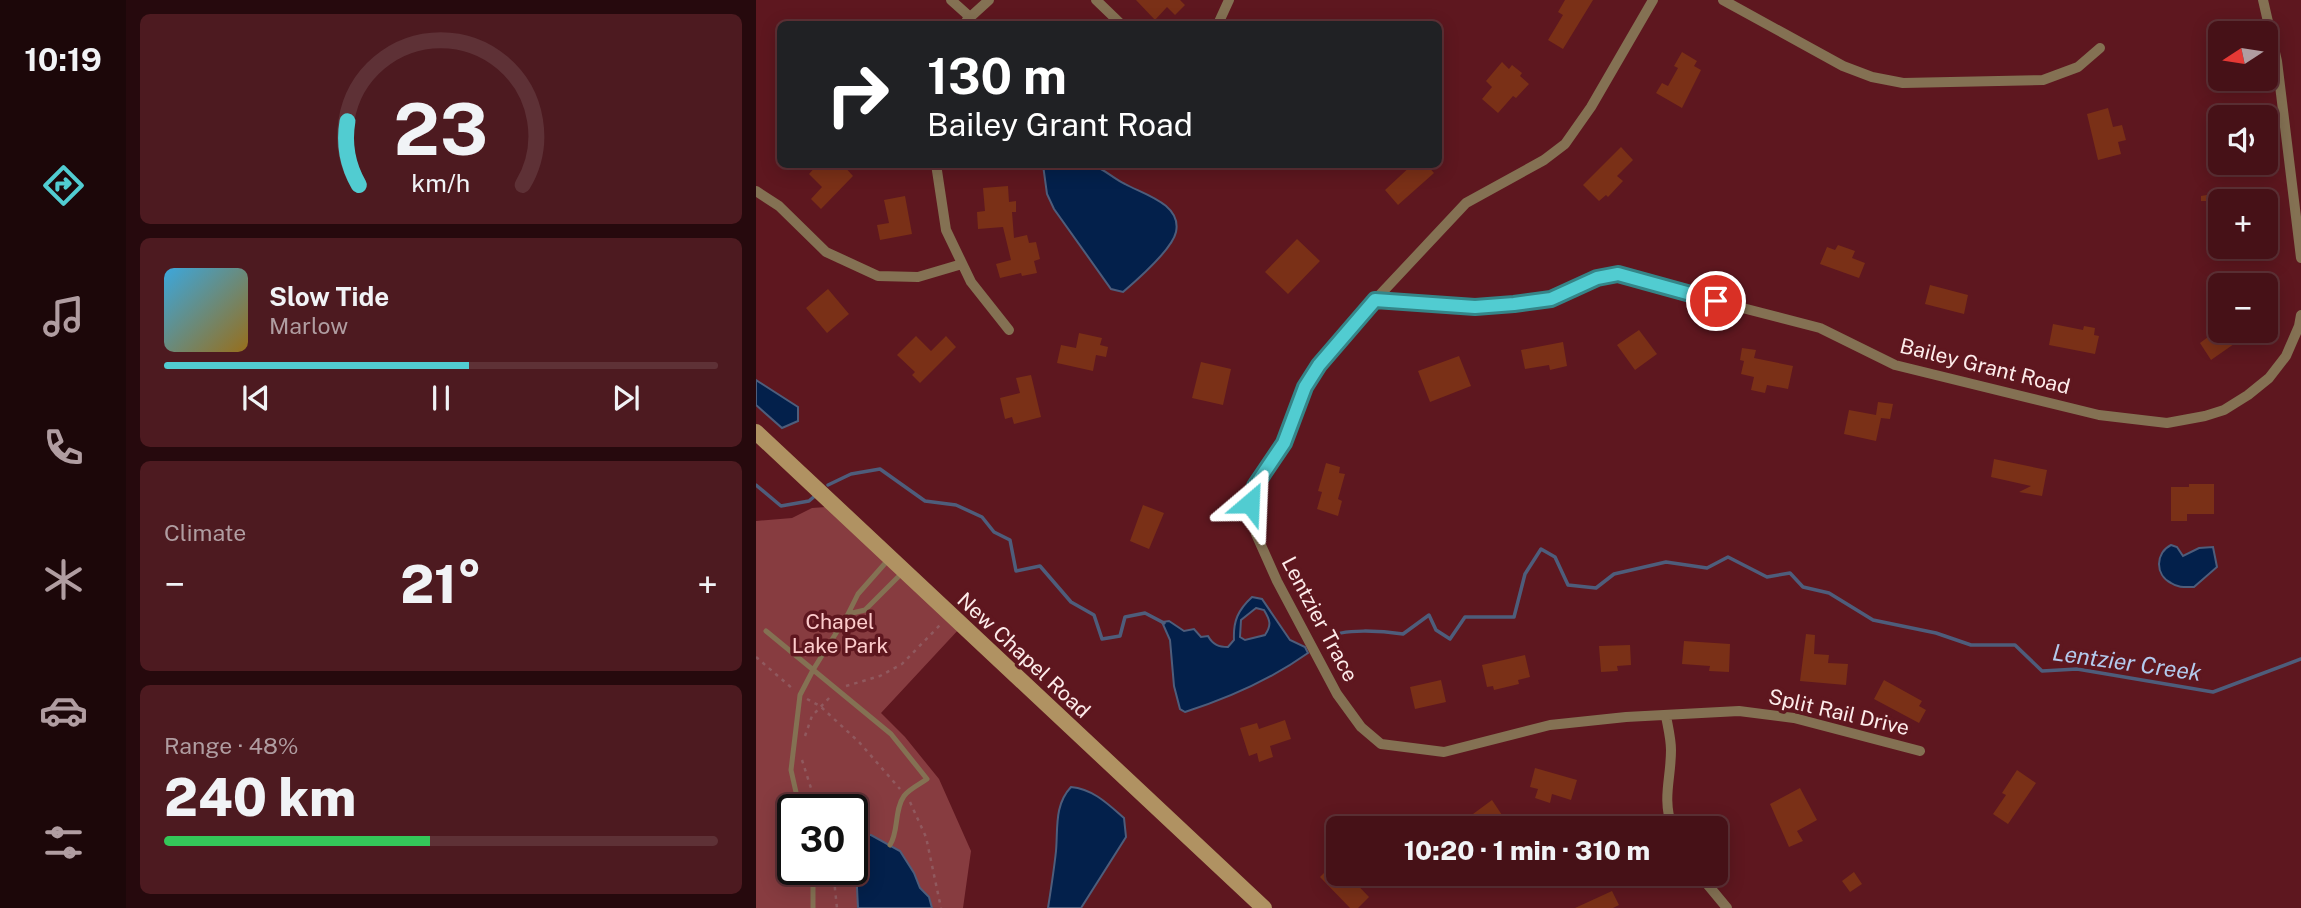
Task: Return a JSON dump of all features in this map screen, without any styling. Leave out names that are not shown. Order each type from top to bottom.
[{"type":"street","points":[[951,0],[968,21],[989,0]]},
{"type":"street","points":[[1096,0],[1118,21]]},
{"type":"street","points":[[1219,21],[1229,0]]},
{"type":"street","name":"Lentzier Trace","points":[[1653,0],[1591,107],[1565,144],[1544,160],[1466,203],[1375,300],[1319,365],[1305,387],[1284,443],[1255,486],[1250,503],[1256,534],[1337,694],[1361,727],[1381,744],[1444,752],[1550,725],[1666,716]]},
{"type":"street","points":[[1723,0],[1843,66],[1871,77],[1903,83],[2043,80],[2078,67],[2100,48]]},
{"type":"street","points":[[2263,0],[2277,61],[2301,258]]},
{"type":"street","points":[[937,168],[946,230],[971,282],[1009,330]]},
{"type":"street","points":[[756,191],[779,206],[827,252],[878,276],[918,277],[962,264]]},
{"type":"street","name":"Bailey Grant Road","points":[[1375,300],[1475,307],[1514,304],[1551,299],[1597,278],[1618,274],[1820,328],[1895,365],[2099,415],[2167,423],[2224,410],[2258,387],[2287,356],[2301,315]]},
{"type":"street","name":"New Chapel Road","points":[[756,432],[1264,908]]},
{"type":"street","name":"Split Rail Drive","points":[[1666,716],[1739,711],[1780,716],[1920,751]]},
{"type":"street","points":[[1666,716],[1671,749],[1666,790],[1669,816]]},
{"type":"street","points":[[1709,886],[1727,908]]},
{"type":"lane","points":[[796,794],[791,770],[800,695],[858,594],[890,558]]},
{"type":"lane","points":[[848,614],[865,610],[904,571]]},
{"type":"lane","points":[[766,631],[891,733],[927,779],[905,795],[890,845]]},
{"type":"lane","points":[[813,885],[813,908]]},
{"type":"path","points":[[846,686],[880,676],[902,664],[950,614]]},
{"type":"path","points":[[756,657],[794,690]]},
{"type":"path","points":[[803,743],[812,716],[832,695]]},
{"type":"path","points":[[811,702],[820,706],[859,742],[905,795],[918,816],[926,837],[941,908]]},
{"type":"path","points":[[802,758],[813,794]]},
{"type":"path","points":[[835,885],[837,908]]},
{"type":"green space","name":"Chapel Lake Park","points":[[826,507],[960,628],[881,713],[905,737],[939,779],[971,851],[963,908],[756,908],[756,521],[792,518],[812,508]]},
{"type":"water","points":[[1043,168],[1099,168],[1160,201],[1173,214],[1176,232],[1168,247],[1153,264],[1123,292],[1111,289],[1054,209],[1047,194]]},
{"type":"water","points":[[756,380],[798,407],[798,421],[782,428],[756,405]]},
{"type":"water","points":[[2171,545],[2177,547],[2183,556],[2199,548],[2213,547],[2217,567],[2194,587],[2174,585],[2162,575],[2159,564],[2162,553]]},
{"type":"water","points":[[1252,597],[1262,599],[1290,640],[1305,647],[1308,653],[1249,687],[1185,712],[1180,709],[1174,686],[1170,640],[1162,622],[1169,621],[1184,631],[1194,629],[1201,637],[1208,636],[1217,645],[1228,647],[1234,640],[1237,616]],"holes":[[[1256,608],[1264,610],[1269,622],[1265,635],[1245,640],[1240,637],[1241,620]]]},
{"type":"water","points":[[1071,787],[1093,794],[1124,818],[1126,837],[1081,908],[1048,908],[1059,809]]},
{"type":"water","points":[[868,835],[871,835],[900,851],[920,888],[929,897],[932,908],[858,908],[857,885],[868,885]]},
{"type":"building","points":[[1136,0],[1180,0],[1185,5],[1175,15],[1167,7],[1155,20]]},
{"type":"building","points":[[1565,0],[1593,0],[1563,49],[1548,40],[1563,15],[1558,12]]},
{"type":"building","points":[[1682,52],[1697,61],[1694,66],[1701,70],[1682,108],[1656,93],[1662,83],[1668,86],[1678,68],[1674,66]]},
{"type":"building","points":[[1502,62],[1509,69],[1512,65],[1522,73],[1520,76],[1529,84],[1516,98],[1513,96],[1498,113],[1482,99],[1492,87],[1486,81]]},
{"type":"building","points":[[2108,108],[2113,127],[2122,125],[2126,140],[2118,142],[2121,154],[2098,160],[2087,114]]},
{"type":"building","points":[[1621,147],[1633,160],[1617,176],[1623,181],[1608,197],[1606,195],[1599,201],[1583,185]]},
{"type":"building","points":[[814,168],[846,168],[853,176],[821,209],[811,199],[822,187],[809,174]]},
{"type":"building","points":[[1409,168],[1430,168],[1434,173],[1398,205],[1385,190]]},
{"type":"building","points":[[1008,186],[1009,202],[1016,201],[1016,212],[1012,212],[1014,238],[1027,235],[1029,243],[1036,242],[1040,259],[1034,261],[1037,273],[1022,276],[1021,273],[1000,278],[996,264],[1011,260],[1003,227],[978,229],[977,212],[985,211],[983,188]]},
{"type":"building","points":[[2208,195],[2208,201],[2201,201],[2201,196]]},
{"type":"building","points":[[905,196],[912,234],[880,240],[877,225],[889,223],[884,200]]},
{"type":"building","points":[[1297,239],[1320,261],[1288,294],[1265,272]]},
{"type":"building","points":[[1838,245],[1855,251],[1852,258],[1865,263],[1859,278],[1820,264],[1827,247],[1835,250]]},
{"type":"building","points":[[1930,285],[1968,295],[1964,314],[1925,304]]},
{"type":"building","points":[[828,289],[849,314],[827,333],[806,308]]},
{"type":"building","points":[[2053,324],[2083,330],[2084,326],[2095,328],[2094,335],[2099,336],[2095,354],[2049,345]]},
{"type":"building","points":[[1639,330],[1657,354],[1635,370],[1617,345]]},
{"type":"building","points":[[1079,333],[1102,338],[1100,345],[1108,347],[1106,357],[1096,355],[1093,371],[1057,363],[1061,345],[1076,348]]},
{"type":"building","points":[[916,336],[931,351],[946,336],[956,347],[920,383],[912,375],[915,372],[897,355]]},
{"type":"building","points":[[2208,337],[2208,343],[2235,343],[2211,360],[2200,343]]},
{"type":"building","points":[[1563,342],[1567,366],[1550,370],[1549,365],[1525,369],[1521,350]]},
{"type":"building","points":[[1742,348],[1756,350],[1754,358],[1793,366],[1788,389],[1767,385],[1765,393],[1751,390],[1754,377],[1741,374],[1744,361],[1740,360]]},
{"type":"building","points":[[1459,356],[1471,386],[1430,402],[1418,371]]},
{"type":"building","points":[[1201,362],[1231,369],[1223,405],[1192,398]]},
{"type":"building","points":[[1031,375],[1041,417],[1014,424],[1012,417],[1005,419],[1000,398],[1020,393],[1016,378]]},
{"type":"building","points":[[1878,402],[1893,404],[1890,419],[1881,418],[1876,441],[1844,434],[1849,410],[1876,415]]},
{"type":"building","points":[[1994,459],[2047,470],[2042,496],[2019,492],[2031,486],[1991,477]]},
{"type":"building","points":[[1326,463],[1340,467],[1339,473],[1345,474],[1338,499],[1342,501],[1338,516],[1317,509],[1322,492],[1318,491]]},
{"type":"building","points":[[2189,484],[2214,484],[2214,514],[2187,514],[2187,521],[2171,521],[2171,487],[2189,487]]},
{"type":"building","points":[[1143,505],[1164,513],[1149,549],[1130,541]]},
{"type":"building","points":[[1806,634],[1815,635],[1814,654],[1829,655],[1828,663],[1848,664],[1846,685],[1800,681]]},
{"type":"building","points":[[1684,641],[1730,644],[1729,672],[1709,671],[1710,666],[1682,664]]},
{"type":"building","points":[[1630,645],[1631,665],[1617,666],[1618,671],[1601,672],[1599,646]]},
{"type":"building","points":[[1525,655],[1530,677],[1518,680],[1519,684],[1494,690],[1493,686],[1487,687],[1482,665]]},
{"type":"building","points":[[1441,680],[1446,702],[1415,709],[1410,687]]},
{"type":"building","points":[[1884,680],[1922,701],[1919,706],[1926,710],[1919,723],[1874,699]]},
{"type":"building","points":[[1285,720],[1291,739],[1270,746],[1273,757],[1259,762],[1257,753],[1249,756],[1240,728],[1257,723],[1259,729]]},
{"type":"building","points":[[1535,768],[1577,780],[1571,800],[1552,794],[1550,803],[1535,798],[1538,789],[1530,787]]},
{"type":"building","points":[[2017,770],[2036,783],[2008,824],[1993,814],[2006,795],[2002,793]]},
{"type":"building","points":[[1800,788],[1817,820],[1797,831],[1803,841],[1789,847],[1770,804]]},
{"type":"building","points":[[1492,800],[1503,816],[1470,816]]},
{"type":"building","points":[[1326,871],[1326,883],[1320,877]]},
{"type":"building","points":[[1854,872],[1862,884],[1850,892],[1842,881]]},
{"type":"building","points":[[1329,886],[1358,886],[1369,897],[1358,908],[1350,908]]},
{"type":"building","points":[[1612,891],[1619,905],[1613,908],[1575,908]]},
{"type":"waterway","name":"Lentzier Creek","points":[[828,485],[851,474],[880,469],[925,501],[956,505],[982,517],[994,532],[1010,540],[1016,571],[1040,566],[1071,602],[1094,615],[1102,639],[1120,636],[1125,617],[1145,613],[1164,623]]},
{"type":"waterway","name":"Lentzier Creek","points":[[756,485],[781,506],[809,501],[816,495]]},
{"type":"waterway","name":"Lentzier Creek","points":[[1326,638],[1353,632],[1403,634],[1429,615],[1436,630],[1450,639],[1465,617],[1514,617],[1525,574],[1541,549],[1555,557],[1568,585],[1596,588],[1614,574],[1666,562],[1707,568],[1728,557],[1767,577],[1790,573],[1803,587],[1829,593],[1873,620],[1936,633],[1971,645],[2015,645],[2042,671],[2077,669],[2213,692],[2301,659]]},
{"type":"route","points":[[1250,503],[1255,486],[1284,443],[1305,387],[1319,365],[1375,300],[1475,307],[1514,304],[1551,299],[1597,278],[1618,274],[1716,301]]}]
